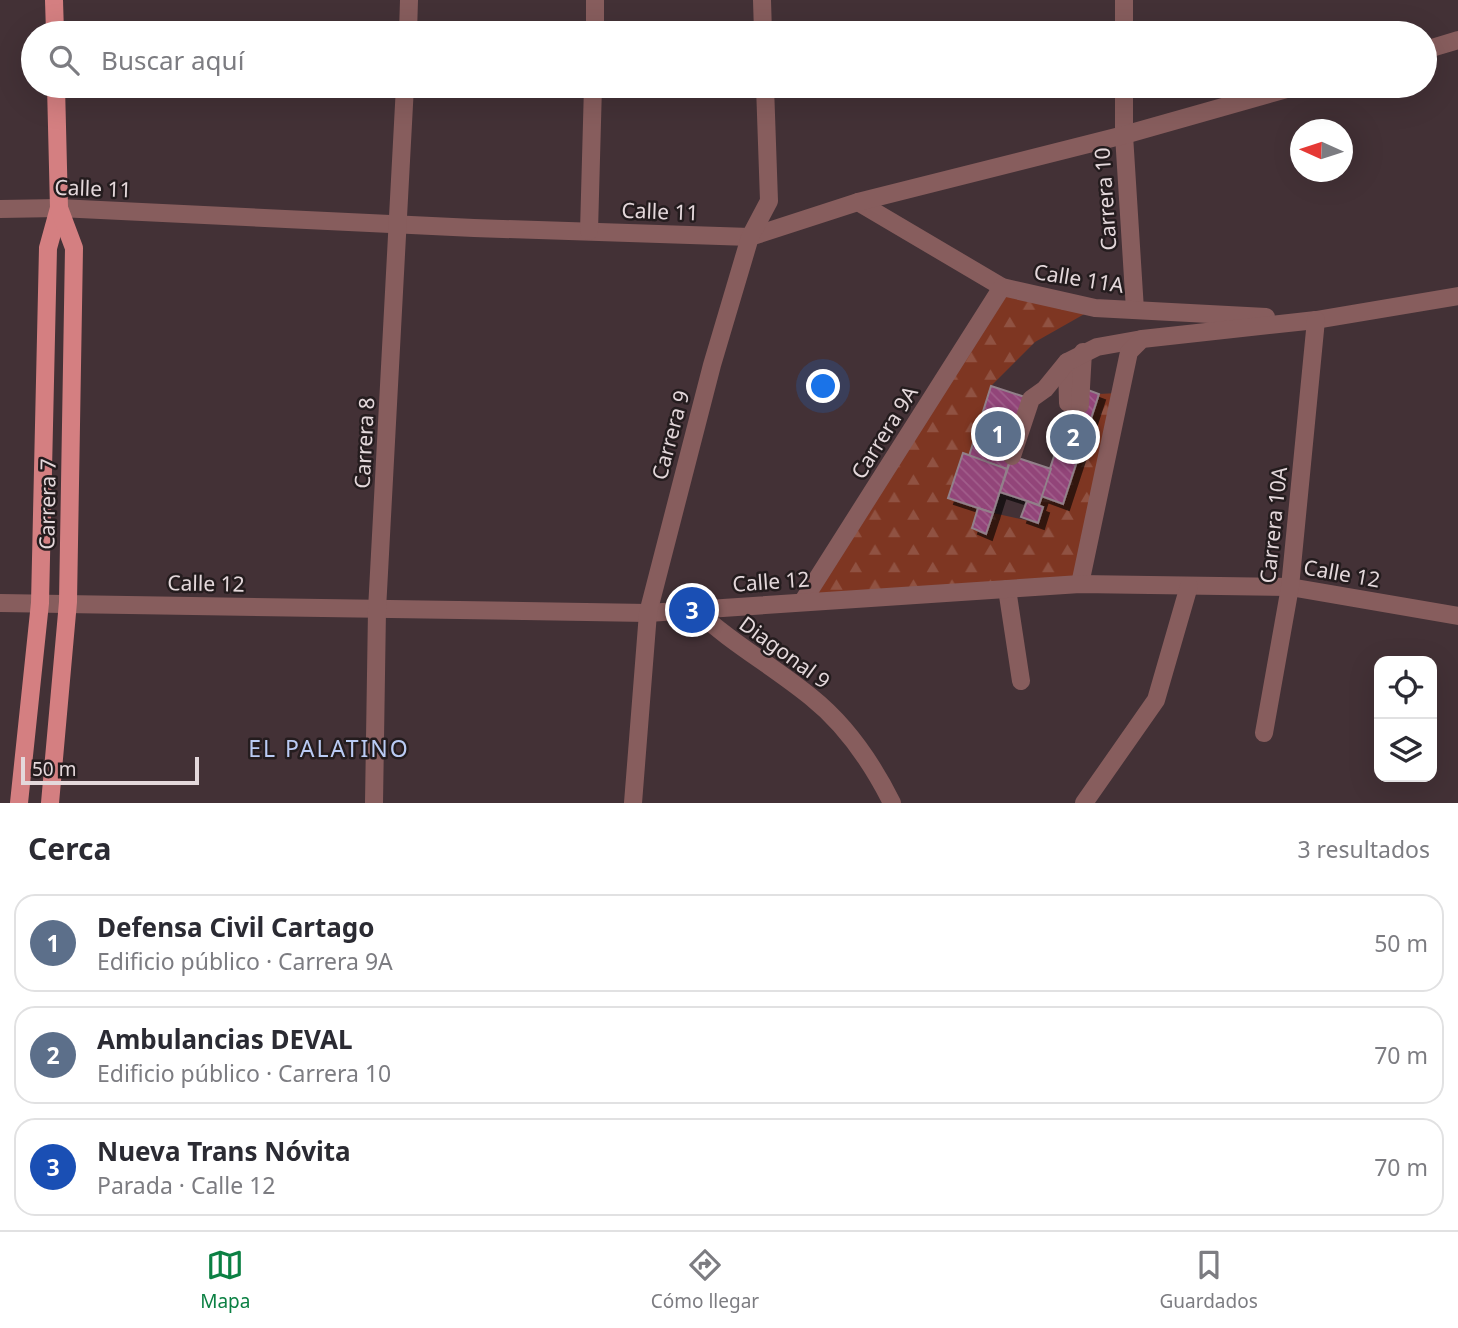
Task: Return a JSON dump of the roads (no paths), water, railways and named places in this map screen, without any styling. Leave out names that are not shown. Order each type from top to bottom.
[{"type":"main road","points":[[54,0],[55,21]]},
{"type":"main road","name":"Carrera 7","points":[[19,803],[40,603],[48,248],[59,208],[56,98]]},
{"type":"main road","name":"Carrera 7","points":[[50,803],[68,602],[74,247],[59,208]]},
{"type":"street","points":[[408,21],[409,0]]},
{"type":"street","points":[[595,21],[596,0]]},
{"type":"street","points":[[762,0],[763,21]]},
{"type":"street","points":[[1124,0],[1124,21]]},
{"type":"street","points":[[1437,46],[1458,40]]},
{"type":"street","name":"Carrera 8","points":[[374,803],[377,610],[404,98]]},
{"type":"street","points":[[589,231],[593,98]]},
{"type":"street","name":"Carrera 9","points":[[633,803],[648,613],[712,365],[750,237],[769,201],[765,98]]},
{"type":"street","name":"Carrera 10","points":[[1124,98],[1135,310]]},
{"type":"street","name":"Calle 11","points":[[0,209],[59,208],[399,225],[750,237],[858,202],[1124,135],[1255,98]]},
{"type":"street","name":"Calle 11A","points":[[858,202],[1002,287],[1095,308],[1316,320]]},
{"type":"street","name":"Carrera 9A","points":[[803,601],[1002,287]]},
{"type":"street","name":"Calle 11A","points":[[1012,456],[1031,399],[1045,389],[1067,362],[1083,352],[1116,342],[1135,346],[1458,296]]},
{"type":"street","name":"Carrera 10A","points":[[1264,733],[1290,587],[1316,320]]},
{"type":"street","points":[[1080,584],[1135,346]]},
{"type":"street","points":[[1067,362],[1074,404],[1083,352]]},
{"type":"street","name":"Calle 12","points":[[0,603],[648,613],[1080,584],[1290,587],[1458,616]]},
{"type":"street","points":[[1084,803],[1156,700],[1189,586]]},
{"type":"street","points":[[1007,589],[1021,681]]},
{"type":"street","name":"Diagonal 9","points":[[695,610],[723,636],[812,697],[856,742],[892,803]]},
{"type":"place","name":"Defensa Civil Cartago","points":[[998,434]]},
{"type":"place","name":"Ambulancias DEVAL","points":[[1073,437]]},
{"type":"place","name":"Nueva Trans Nóvita","points":[[692,610]]},
{"type":"district","name":"EL PALATINO","points":[[329,748]]}]
